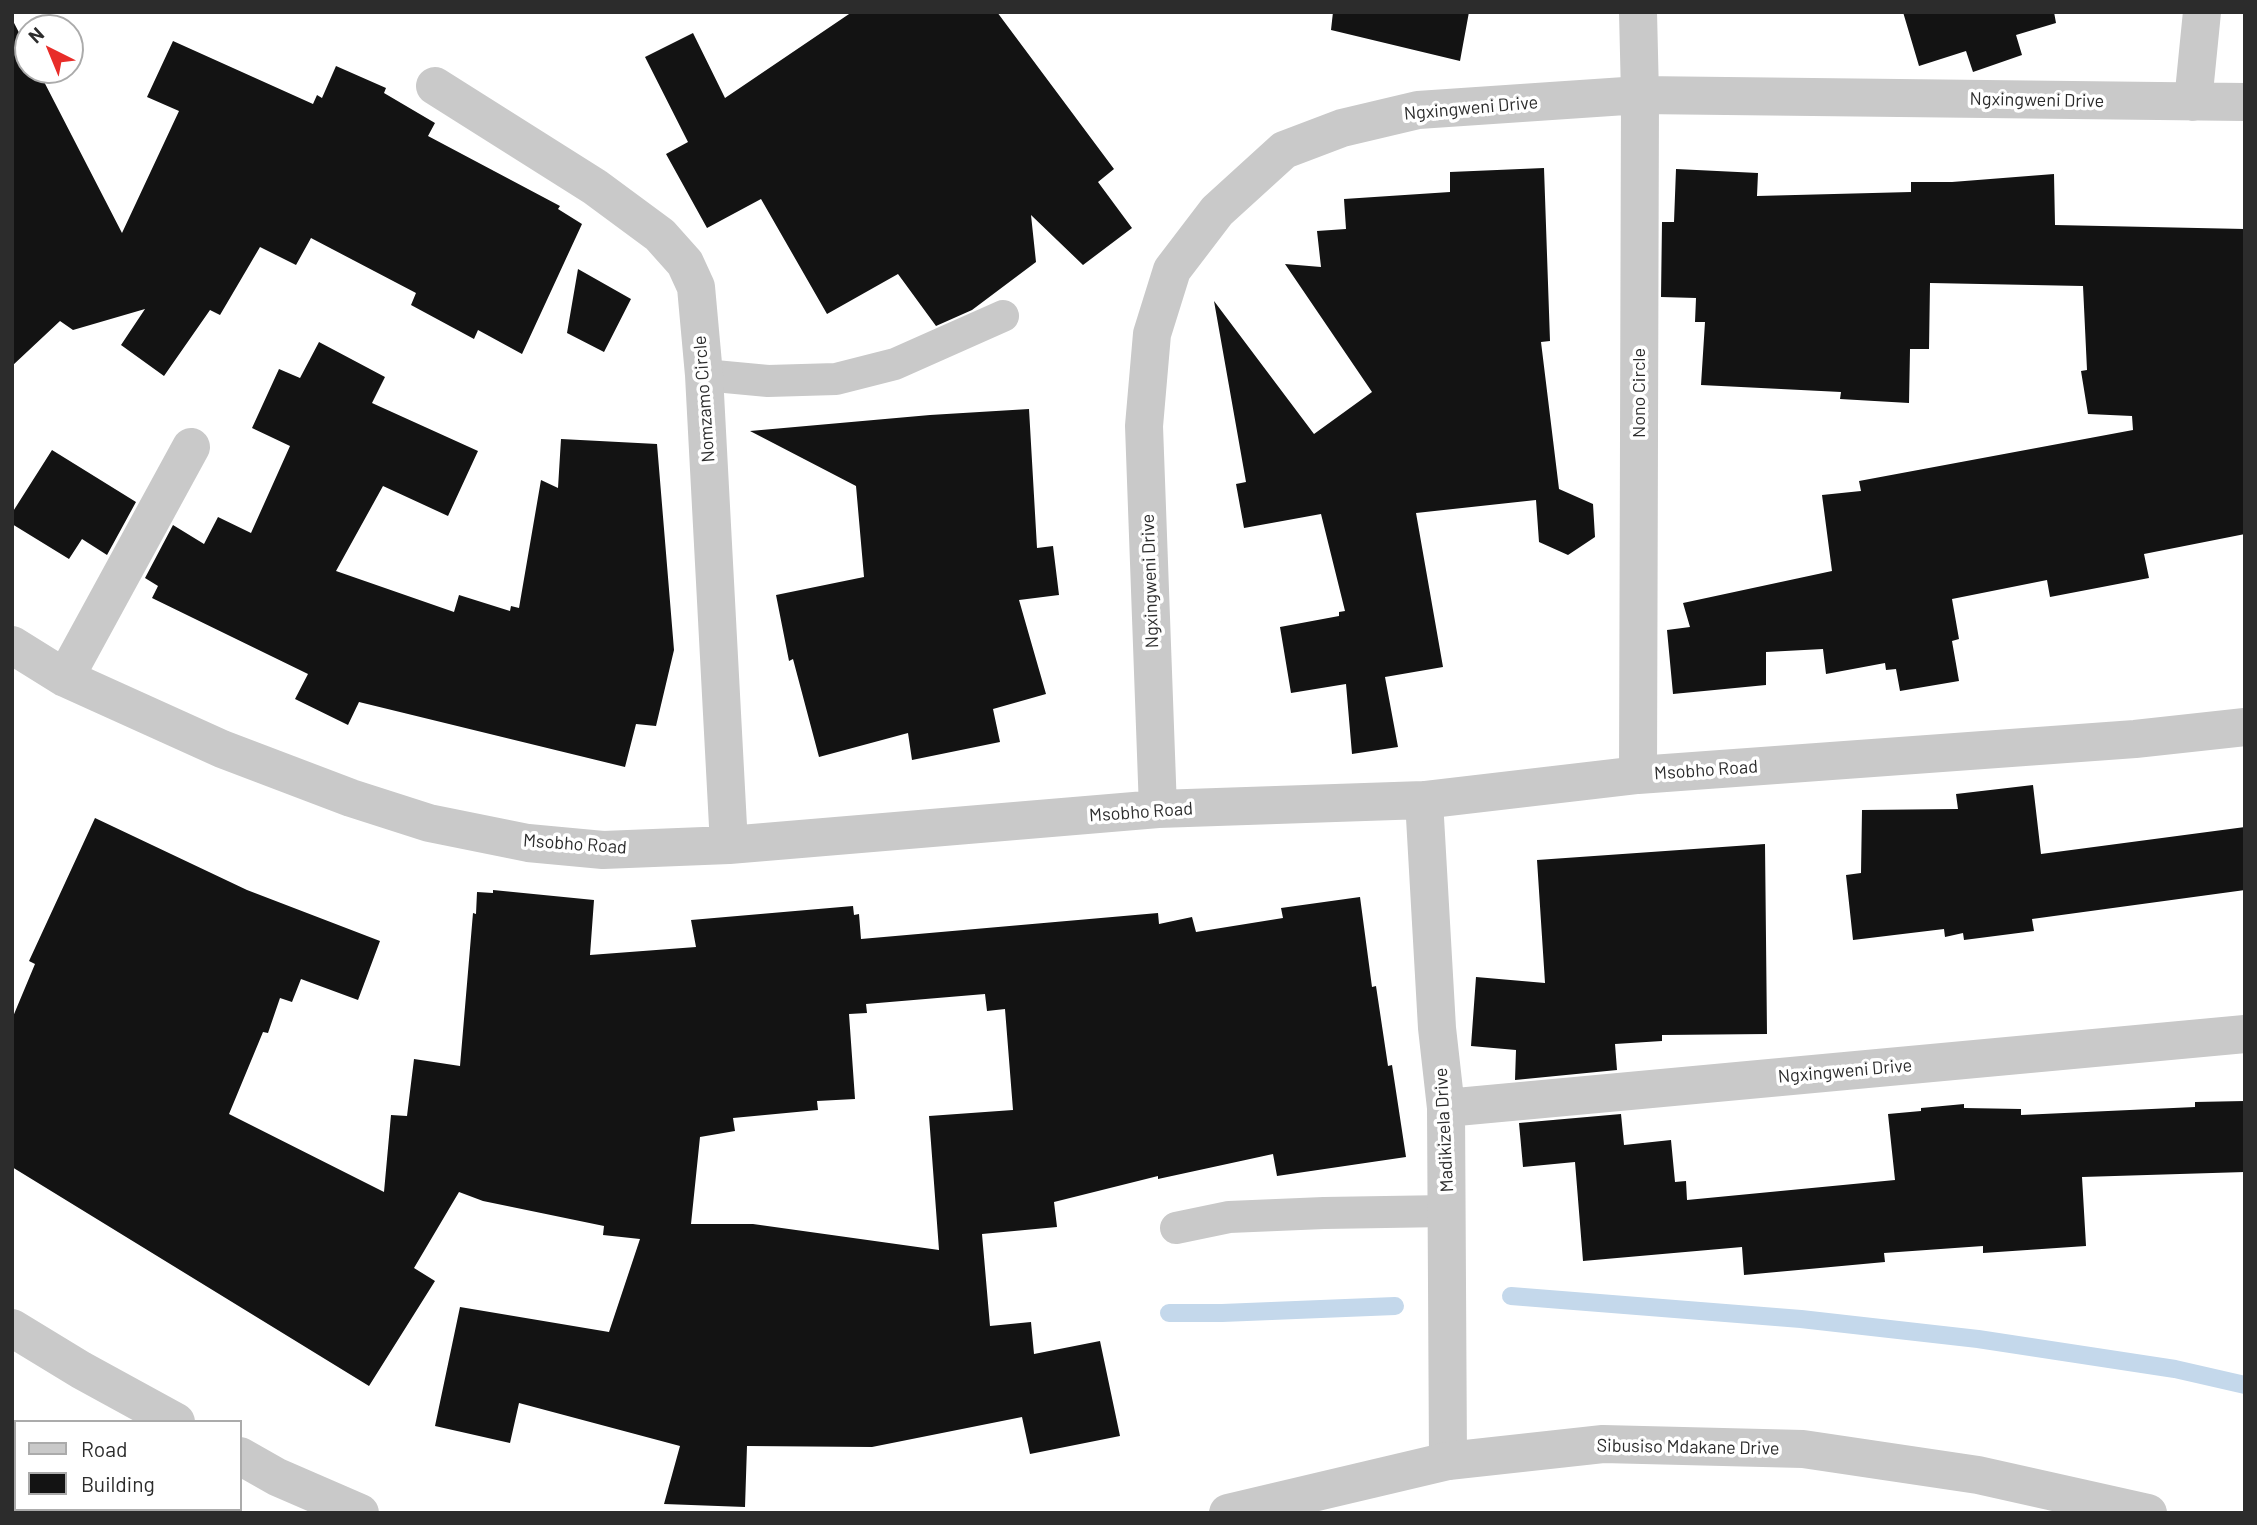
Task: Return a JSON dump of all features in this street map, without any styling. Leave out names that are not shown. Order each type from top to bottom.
[{"type":"street","name":"Nono Circle","points":[[1638,12],[1638,775]]},
{"type":"street","points":[[2193,102],[2202,12]]},
{"type":"street","name":"Nomzamo Circle","points":[[435,86],[595,187],[660,235],[685,263],[696,287],[704,375],[729,845]]},
{"type":"street","name":"Ngxingweni Drive","points":[[1158,809],[1144,426],[1152,334],[1172,270],[1217,211],[1284,150],[1342,128],[1418,110],[1640,95],[2245,102]]},
{"type":"street","points":[[65,678],[191,447]]},
{"type":"street","name":"Msobho Road","points":[[12,645],[65,678],[222,749],[351,799],[429,823],[528,843],[603,850],[729,845],[1158,809],[1424,800],[1638,775],[2135,739],[2245,727]]},
{"type":"street","name":"Madikizela Drive","points":[[1424,800],[1437,1028],[1446,1108],[1448,1461]]},
{"type":"street","name":"Ngxingweni Drive","points":[[1446,1108],[2245,1034]]},
{"type":"street","points":[[12,1328],[80,1370],[172,1420]]},
{"type":"street","name":"Sibusiso Mdakane Drive","points":[[1228,1513],[1448,1461],[1603,1444],[1803,1449],[1978,1475],[2148,1513]]},
{"type":"street","points":[[242,1457],[360,1513]]},
{"type":"lane","points":[[704,375],[768,381],[836,379],[895,364],[1003,316]]},
{"type":"lane","points":[[1176,1228],[1229,1217],[1447,1211]]},
{"type":"building","points":[[852,12],[997,12],[1114,169],[1098,182],[1132,228],[1083,265],[1031,215],[1036,262],[972,310],[936,326],[898,274],[827,314],[761,199],[707,228],[666,154],[688,142],[645,57],[693,33],[725,98]]},
{"type":"building","points":[[1333,12],[1469,12],[1460,61],[1331,30]]},
{"type":"building","points":[[1903,12],[2054,12],[2056,23],[2016,35],[2022,55],[1973,72],[1966,51],[1919,66]]},
{"type":"building","points":[[12,19],[14,84],[45,84],[122,233],[179,111],[147,97],[173,41],[313,104],[317,95],[322,98],[336,66],[386,88],[384,93],[435,123],[428,136],[560,206],[558,209],[582,224],[522,354],[478,330],[474,339],[411,305],[416,293],[311,238],[296,265],[260,247],[220,315],[210,310],[164,376],[121,345],[145,309],[73,330],[60,321],[12,366]]},
{"type":"building","points":[[1544,168],[1550,341],[1541,342],[1559,489],[1593,504],[1595,537],[1568,555],[1539,542],[1536,500],[1416,513],[1443,667],[1385,677],[1398,747],[1352,754],[1346,684],[1291,693],[1280,627],[1339,616],[1339,612],[1345,611],[1321,514],[1244,528],[1236,484],[1246,482],[1214,301],[1314,434],[1372,392],[1285,264],[1321,267],[1317,231],[1346,229],[1344,199],[1450,192],[1450,172]]},
{"type":"building","points":[[1676,169],[1758,173],[1757,196],[1911,192],[1911,182],[1952,182],[2054,174],[2055,225],[2245,229],[2245,534],[2144,554],[2149,578],[2050,597],[2047,580],[1952,599],[1959,639],[1952,641],[1959,681],[1900,691],[1896,669],[1886,670],[1885,663],[1826,674],[1823,649],[1766,652],[1766,685],[1673,694],[1667,630],[1690,627],[1683,603],[1832,571],[1822,495],[1861,491],[1859,481],[2133,430],[2132,416],[2088,414],[2081,371],[2087,370],[2083,286],[1930,283],[1929,349],[1910,349],[1909,403],[1840,399],[1841,392],[1701,385],[1705,322],[1695,322],[1696,298],[1661,297],[1662,222],[1674,222]]},
{"type":"building","points":[[578,269],[631,299],[604,352],[567,333]]},
{"type":"building","points":[[319,342],[385,377],[372,403],[478,451],[448,516],[383,486],[336,571],[454,612],[459,595],[510,611],[511,606],[519,608],[541,480],[558,488],[561,439],[657,444],[674,650],[656,726],[636,724],[625,767],[359,702],[348,725],[295,699],[308,674],[152,598],[158,586],[145,578],[173,525],[204,544],[218,517],[251,533],[290,446],[252,428],[279,369],[300,378]]},
{"type":"building","points":[[1029,409],[1037,548],[1053,546],[1059,595],[1019,600],[1046,694],[993,709],[1000,742],[912,760],[908,733],[819,757],[793,659],[789,661],[776,595],[864,577],[856,486],[750,431]]},
{"type":"building","points":[[52,450],[136,502],[107,555],[82,539],[69,559],[12,524],[12,513]]},
{"type":"building","points":[[2033,785],[2041,854],[2245,827],[2245,890],[2032,919],[2034,931],[1964,940],[1963,933],[1945,937],[1944,929],[1853,940],[1846,875],[1861,873],[1862,810],[1958,809],[1956,794]]},
{"type":"building","points":[[95,818],[247,890],[380,941],[358,1000],[301,979],[292,1002],[280,998],[268,1033],[263,1032],[229,1114],[384,1192],[391,1115],[407,1116],[414,1059],[460,1066],[477,892],[493,893],[493,890],[594,900],[590,955],[696,947],[691,920],[853,906],[854,915],[859,914],[861,939],[1158,913],[1159,924],[1192,917],[1196,932],[1283,918],[1281,908],[1360,897],[1372,987],[1376,986],[1388,1066],[1392,1065],[1406,1157],[1277,1176],[1273,1154],[1158,1179],[1158,1176],[1054,1202],[1057,1227],[982,1234],[990,1326],[1031,1322],[1034,1354],[1100,1341],[1120,1436],[1030,1454],[1022,1417],[872,1447],[747,1446],[745,1507],[664,1504],[680,1446],[519,1403],[510,1443],[435,1426],[460,1307],[609,1332],[640,1239],[603,1235],[604,1226],[483,1201],[459,1192],[414,1268],[435,1281],[369,1386],[12,1167],[12,1019],[35,964],[29,961]],"holes":[[[985,994],[987,1011],[1005,1009],[1013,1110],[929,1116],[939,1250],[753,1224],[691,1224],[700,1137],[735,1131],[733,1118],[818,1110],[817,1101],[855,1099],[849,1014],[867,1013],[866,1004]]]},
{"type":"building","points":[[1765,844],[1767,1034],[1662,1035],[1662,1041],[1615,1044],[1617,1070],[1515,1080],[1516,1050],[1471,1046],[1476,977],[1545,983],[1537,860]]},
{"type":"building","points":[[2245,1101],[2245,1172],[2082,1177],[2086,1246],[1983,1253],[1983,1246],[1884,1253],[1885,1262],[1744,1275],[1742,1247],[1583,1261],[1575,1162],[1523,1167],[1519,1123],[1621,1114],[1624,1145],[1671,1140],[1675,1182],[1686,1181],[1687,1200],[1895,1180],[1888,1114],[1921,1111],[1921,1108],[1964,1104],[1964,1108],[2021,1109],[2021,1115],[2195,1107],[2195,1102]]},
{"type":"waterway","points":[[1511,1296],[1801,1319],[1978,1339],[2175,1369],[2245,1385]]},
{"type":"waterway","points":[[1169,1313],[1395,1306]]}]
